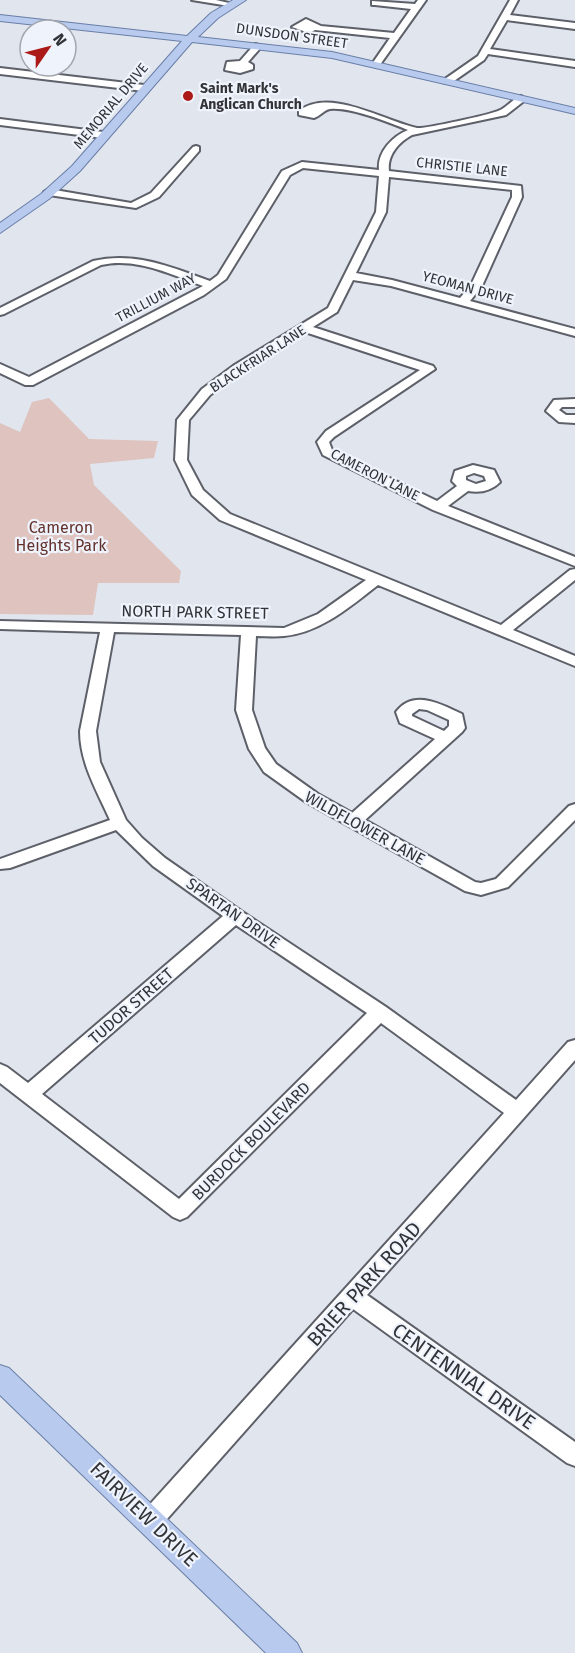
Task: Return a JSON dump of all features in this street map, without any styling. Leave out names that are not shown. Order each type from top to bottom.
[{"type":"main road","name":"MEMORIAL DRIVE","points":[[0,229],[49,192],[84,161],[103,135],[190,38],[218,11],[241,0]]},
{"type":"main road","name":"DUNSDON STREET","points":[[0,18],[258,46],[376,64],[575,111]]},
{"type":"main road","name":"FAIRVIEW DRIVE","points":[[0,1377],[287,1653]]},
{"type":"street","points":[[196,0],[229,4]]},
{"type":"street","points":[[448,81],[473,65],[486,51],[514,0]]},
{"type":"street","points":[[364,3],[376,1],[419,4],[376,64]]},
{"type":"street","points":[[505,17],[575,26]]},
{"type":"street","points":[[316,28],[398,36]]},
{"type":"street","points":[[243,63],[258,46]]},
{"type":"street","points":[[486,51],[575,64]]},
{"type":"street","points":[[0,71],[144,88]]},
{"type":"street","name":"BLACKFRIAR LANE","points":[[521,99],[503,113],[402,135],[394,143],[383,165],[381,212],[352,276],[333,310],[237,369],[206,392],[183,420],[181,460],[197,492],[225,517],[575,662]]},
{"type":"street","points":[[327,105],[397,123],[417,131]]},
{"type":"street","points":[[0,134],[5,122],[103,135]]},
{"type":"street","points":[[49,192],[132,206],[155,195],[196,149]]},
{"type":"street","name":"TRILLIUM WAY","points":[[0,368],[29,382],[200,293],[222,277],[290,169],[309,165],[384,174]]},
{"type":"street","name":"CHRISTIE LANE","points":[[384,174],[516,188],[517,197],[476,286],[463,302]]},
{"type":"street","points":[[0,312],[97,263],[113,258],[132,260],[211,285]]},
{"type":"street","name":"YEOMAN DRIVE","points":[[352,276],[392,283],[575,333]]},
{"type":"street","name":"CAMERON LANE","points":[[304,328],[429,369],[330,434],[323,442],[324,448],[333,457],[438,507],[575,562]]},
{"type":"street","points":[[575,403],[558,403],[552,411],[563,418],[575,419]]},
{"type":"street","points":[[438,507],[466,486]]},
{"type":"street","points":[[502,632],[575,573]]},
{"type":"street","name":"NORTH PARK STREET","points":[[0,625],[285,632],[331,615],[375,580]]},
{"type":"street","name":"SPARTAN DRIVE","points":[[108,628],[88,731],[88,745],[92,762],[119,823],[159,862],[235,916],[380,1012],[518,1112]]},
{"type":"street","name":"WILDFLOWER LANE","points":[[249,631],[244,710],[257,749],[270,768],[288,783],[471,887],[481,889],[502,883],[575,810]]},
{"type":"street","points":[[354,821],[446,738]]},
{"type":"street","points":[[4,864],[119,823]]},
{"type":"street","name":"TUDOR STREET","points":[[27,1095],[235,916]]},
{"type":"street","name":"BURDOCK BOULEVARD","points":[[0,1072],[180,1211],[380,1012]]},
{"type":"street","name":"BRIER PARK ROAD","points":[[151,1520],[575,1047]]},
{"type":"street","name":"CENTENNIAL DRIVE","points":[[353,1297],[575,1455]]},
{"type":"green space","name":"Cameron Heights Park","points":[[49,398],[89,439],[158,441],[154,458],[90,464],[94,485],[181,571],[179,583],[98,583],[93,615],[0,614],[0,423],[20,432],[32,402]]},
{"type":"place","name":"Saint Mark's Anglican Church","points":[[188,96]]}]
